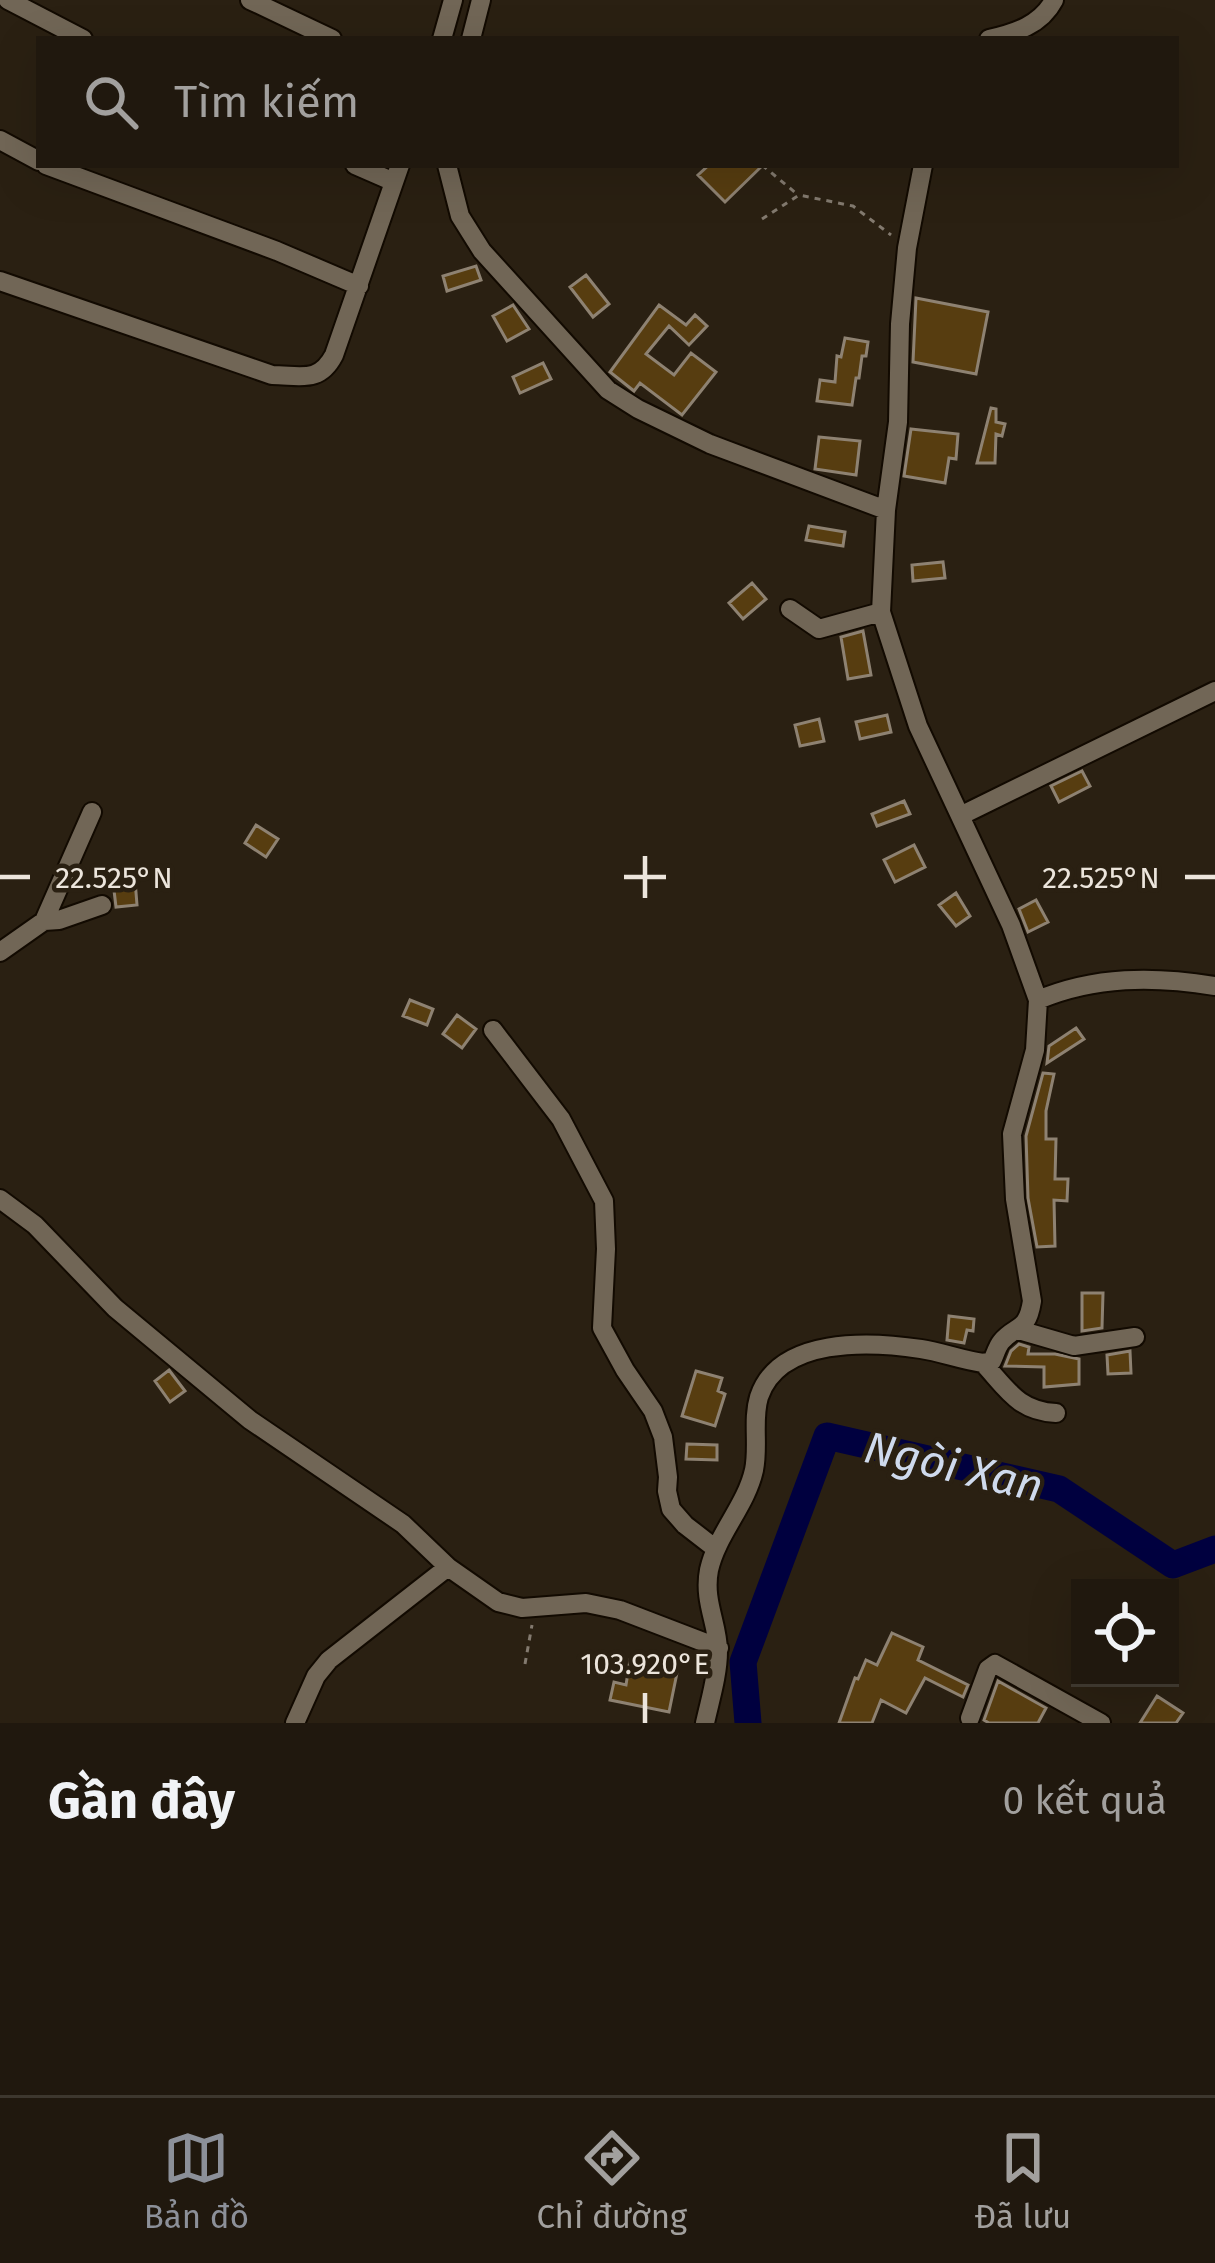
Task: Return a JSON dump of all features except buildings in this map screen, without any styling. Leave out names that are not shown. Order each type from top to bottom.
[{"type":"street","points":[[8,0],[77,36]]},
{"type":"street","points":[[250,0],[326,36]]},
{"type":"street","points":[[443,36],[453,0]]},
{"type":"street","points":[[472,36],[481,0]]},
{"type":"street","points":[[1000,36],[1037,21],[1054,0]]},
{"type":"street","points":[[0,140],[36,160]]},
{"type":"street","points":[[55,168],[359,286]]},
{"type":"street","points":[[448,168],[460,216],[482,251],[608,390],[710,444],[886,510]]},
{"type":"street","points":[[705,1723],[718,1648],[707,1583],[716,1550],[749,1487],[755,1467],[759,1398],[772,1373],[789,1359],[817,1349],[873,1346],[920,1349],[983,1364],[992,1361],[1002,1340],[1019,1330],[1032,1301],[1015,1199],[1012,1134],[1035,1050],[1038,1000],[1011,925],[918,727],[881,612],[907,248],[922,168]]},
{"type":"street","points":[[0,281],[272,375],[310,376],[327,369],[334,355],[397,174]]},
{"type":"street","points":[[790,609],[819,628],[881,612]]},
{"type":"street","points":[[960,816],[1215,691]]},
{"type":"street","points":[[0,952],[44,920],[92,812]]},
{"type":"street","points":[[44,920],[59,920],[102,905]]},
{"type":"street","points":[[1038,1000],[1104,980],[1215,986]]},
{"type":"street","points":[[493,1030],[561,1119],[604,1202],[602,1328],[645,1396],[663,1437],[671,1509],[716,1550]]},
{"type":"street","points":[[0,1199],[35,1225],[115,1308],[250,1420],[403,1524],[448,1567],[499,1602],[522,1608],[586,1603],[620,1610],[718,1648]]},
{"type":"street","points":[[1019,1330],[1074,1346],[1135,1337]]},
{"type":"street","points":[[983,1364],[1019,1402],[1037,1412],[1056,1413]]},
{"type":"street","points":[[295,1723],[316,1676],[329,1660],[448,1567]]},
{"type":"street","points":[[970,1718],[985,1676],[995,1664],[1101,1723]]},
{"type":"path","points":[[766,168],[799,195],[854,206],[907,248]]},
{"type":"path","points":[[762,219],[799,195]]},
{"type":"path","points":[[525,1664],[529,1633],[546,1606]]},
{"type":"waterway","name":"Ngòi Xan","points":[[748,1723],[743,1662],[827,1436],[1059,1489],[1173,1565],[1215,1549]]}]
